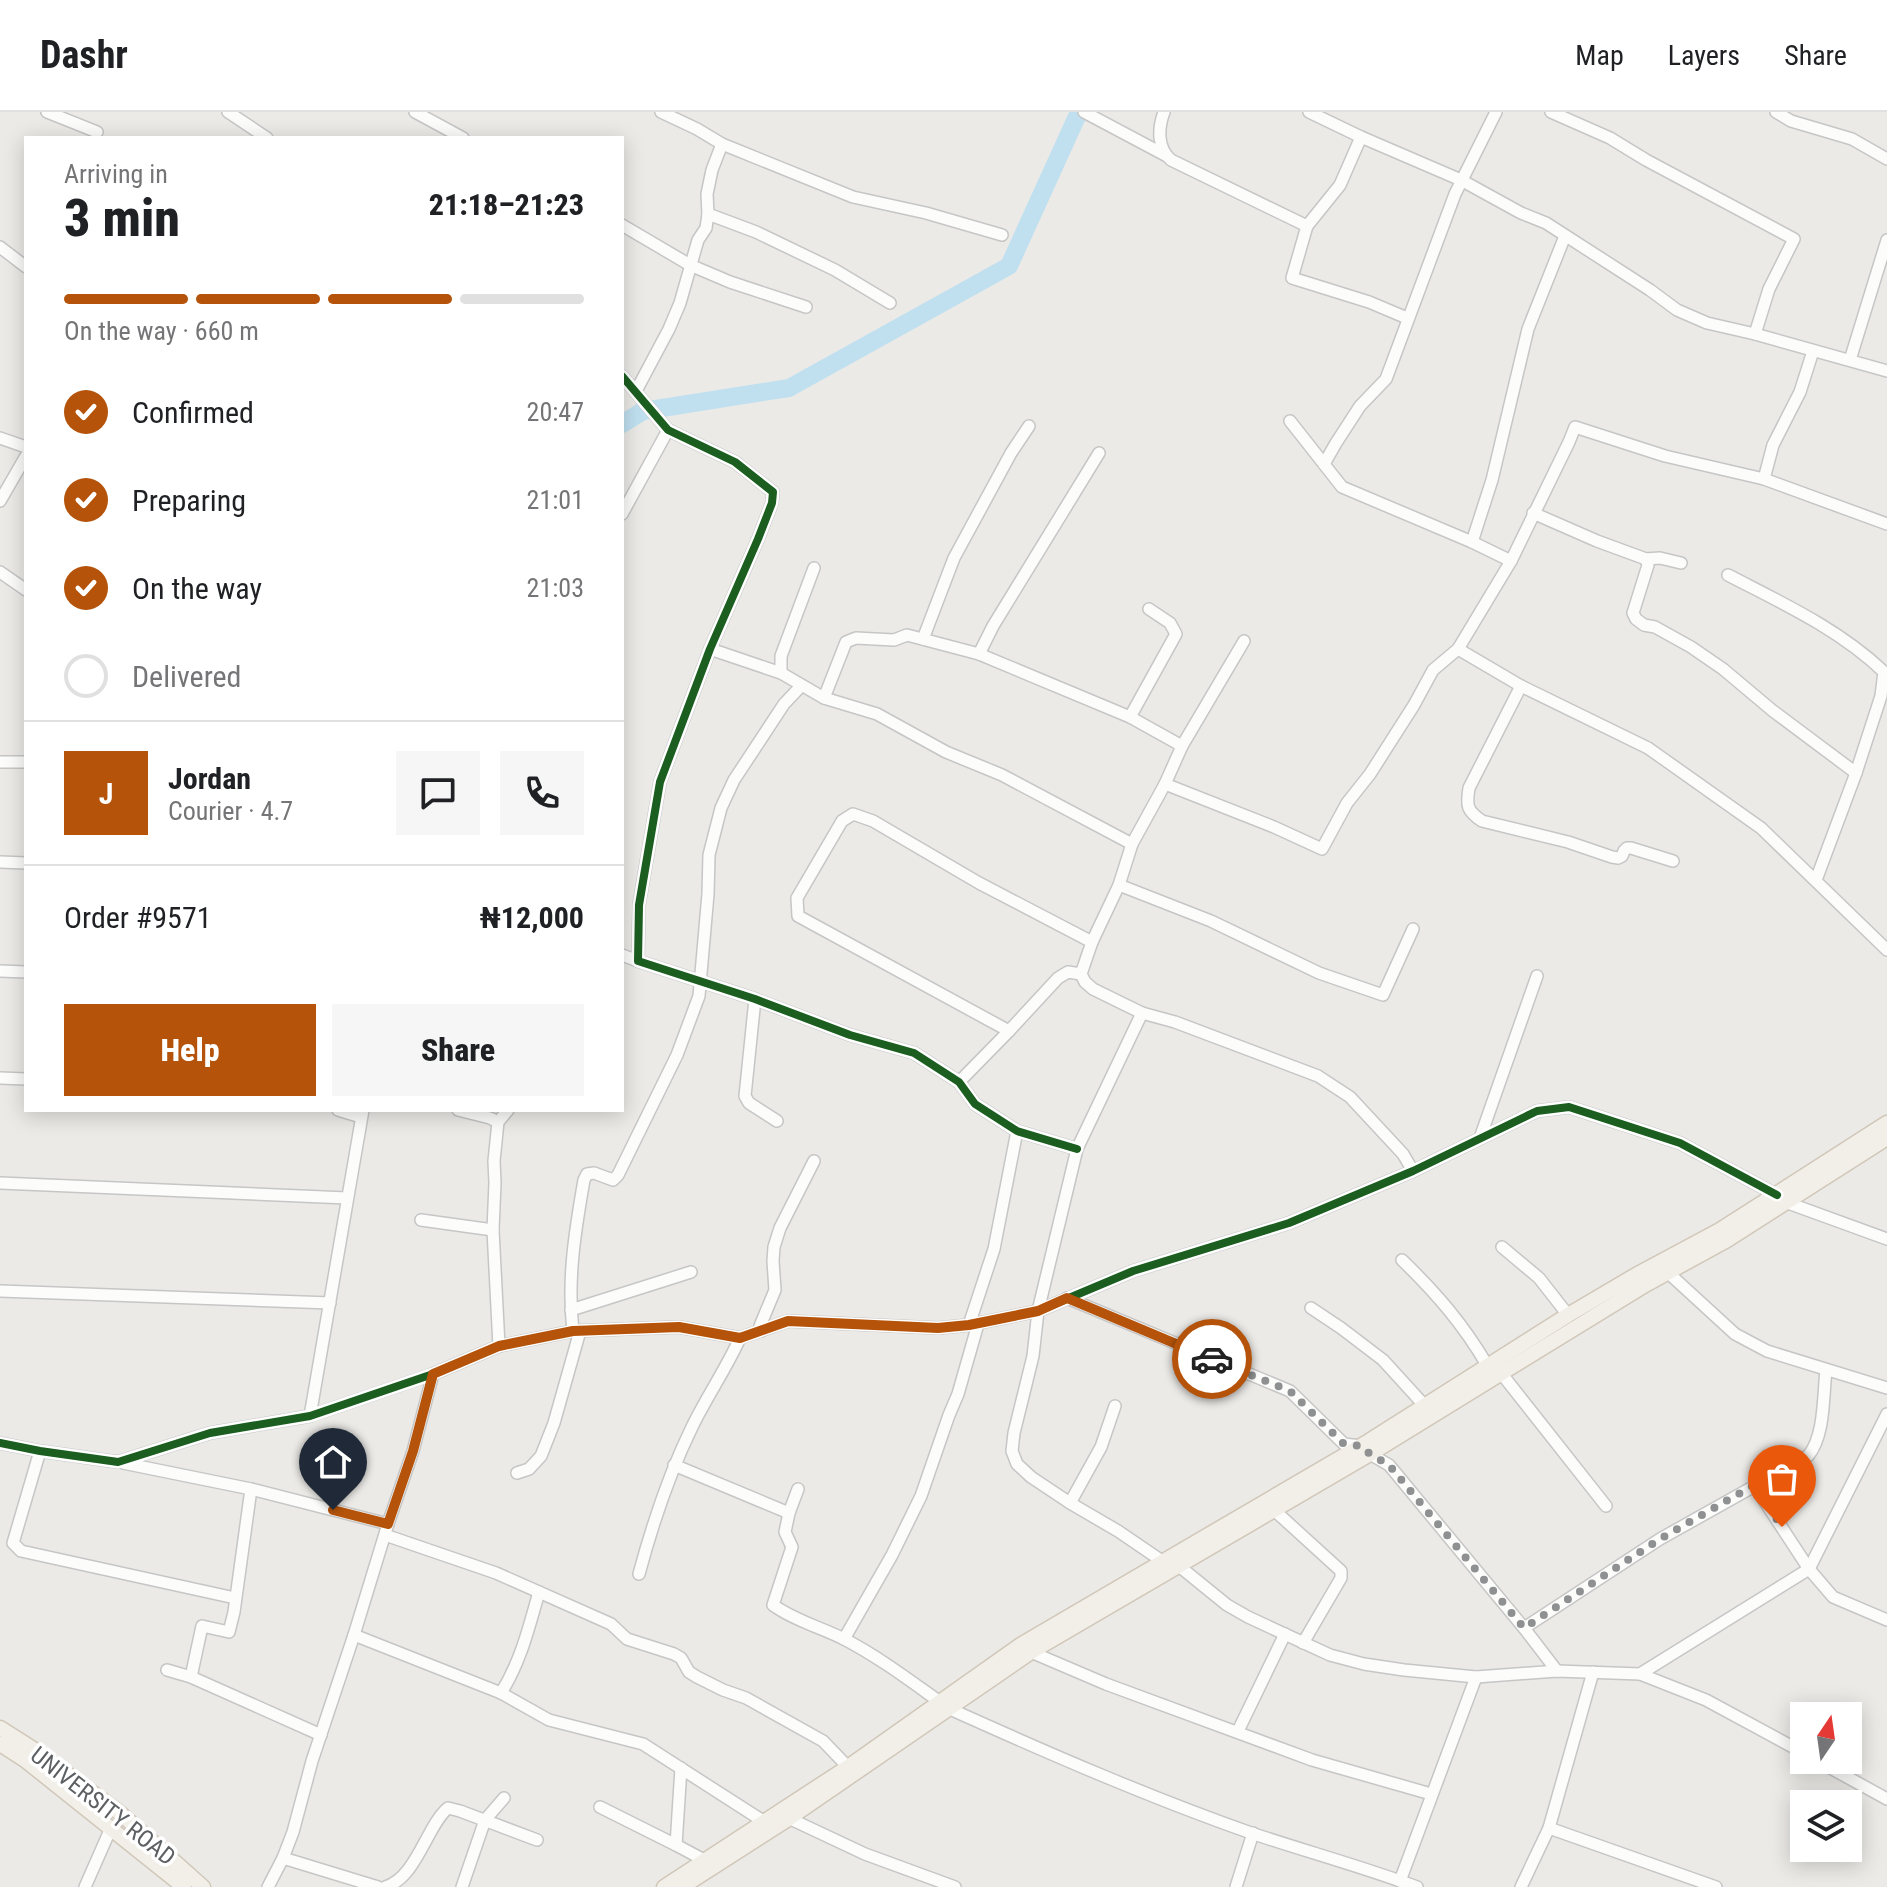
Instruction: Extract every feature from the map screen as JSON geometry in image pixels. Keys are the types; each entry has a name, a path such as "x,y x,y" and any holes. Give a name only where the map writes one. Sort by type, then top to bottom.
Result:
{"main road":[{"path":"1027,1648 1179,1566 1274,1510 1366,1450 1424,1405 1568,1315 1663,1267 1727,1240 1887,1123"},
{"path":"1782,1199 1887,1138"},
{"path":"682,1887 1027,1648 1162,1561 1501,1373 1663,1267"},
{"path":"664,1887 763,1821 783,1816 848,1767 945,1706"},
{"name":"UNIVERSITY ROAD","path":"0,1728 120,1813 203,1887"},
{"name":"UNIVERSITY ROAD","path":"0,1744 25,1760 184,1887"}],"street":[{"path":"47,112 97,132"},
{"path":"228,112 264,136"},
{"path":"415,112 459,136"},
{"path":"661,112 722,144 853,197 926,213 1002,235"},
{"path":"1084,112 1171,160 1307,226"},
{"path":"1164,112 1159,135 1165,155"},
{"path":"1309,112 1461,180 1546,223 1677,310 1707,323 1887,371"},
{"path":"1324,464 1360,406 1386,379 1461,180 1496,112"},
{"path":"1551,112 1610,138 1794,239 1769,289 1755,334"},
{"path":"1776,112 1791,121 1852,139 1887,159"},
{"path":"1361,137 1340,185 1307,226 1292,278 1369,302 1407,318"},
{"path":"636,391 680,303 698,240 706,228 707,194 722,144"},
{"path":"708,214 742,226 835,270 890,303"},
{"path":"624,226 690,265 806,307"},
{"path":"1472,542 1492,480 1528,329 1565,236"},
{"path":"1850,360 1887,240"},
{"path":"0,247 24,265"},
{"path":"1764,479 1773,445 1800,392 1813,351"},
{"path":"624,378 668,430 735,462 773,492 758,539 710,649 660,782 639,905 638,961"},
{"path":"1290,421 1342,487 1511,561"},
{"path":"923,639 954,558 1029,426"},
{"path":"1165,784 1322,849 1347,803 1370,774 1433,670 1458,649 1511,561 1575,427 1665,456 1764,479 1887,524"},
{"path":"624,509 668,430"},
{"path":"0,438 24,446"},
{"path":"979,654 1099,453"},
{"path":"0,501 24,459"},
{"path":"1533,513 1646,559 1660,558 1681,563"},
{"path":"1646,559 1648,565 1633,613 1636,619 1691,647 1723,669 1856,773"},
{"path":"781,673 781,656 814,568"},
{"path":"0,572 24,589"},
{"path":"1728,575 1810,617 1884,672 1884,697 1816,880"},
{"path":"1130,717 1176,634 1170,623 1149,609"},
{"path":"824,698 846,642 851,639 894,640 907,635 979,654 1130,717 1182,746"},
{"path":"1244,641 1182,746 1132,844 1119,885 1092,942 1081,974 1093,989 1142,1013 1189,1027 1318,1076 1350,1097 1403,1154 1413,1171"},
{"path":"710,649 781,673 824,698 877,714 946,752 1002,775 1132,844"},
{"path":"1458,649 1521,686 1648,748 1761,828 1887,950"},
{"path":"517,1473 529,1469 541,1456 554,1423 577,1331 571,1310 573,1239 584,1180 587,1174 594,1173 613,1180 618,1175 677,1055 702,982 709,855 721,808 734,780 784,704 801,686"},
{"path":"1521,686 1469,788 1467,803 1471,814 1482,821 1568,842 1612,857 1618,858 1627,848 1631,848 1673,861"},
{"path":"0,762 24,762"},
{"path":"1009,1031 798,916 797,898 842,821 853,814 873,821 979,883 1092,942"},
{"path":"0,862 24,863"},
{"path":"1119,885 1211,921 1319,973 1383,995 1413,929"},
{"path":"624,956 755,999 850,1035 914,1053 959,1082 975,1104 1017,1131 1077,1149"},
{"path":"0,971 24,972"},
{"path":"959,1082 1058,978 1068,972 1081,974"},
{"path":"1480,1138 1537,976"},
{"path":"755,999 745,1096 749,1103 777,1121"},
{"path":"1142,1013 1077,1149 1038,1311 1033,1356 1012,1451 1017,1464 1031,1477 1162,1561"},
{"path":"0,1078 24,1079"},
{"path":"118,1462 210,1433 310,1416 433,1374 499,1346 577,1331 679,1327 740,1338 788,1321 938,1328 1038,1311 1133,1271 1289,1223 1413,1171 1537,1111 1569,1107 1680,1143 1782,1199 1887,1239"},
{"path":"466,1112 498,1122"},
{"path":"499,1346 493,1230 494,1161 498,1122 506,1112"},
{"path":"310,1416 362,1114"},
{"path":"844,1639 892,1555 921,1496 958,1394 994,1249 1017,1131"},
{"path":"761,1331 760,1326 775,1290 774,1247 780,1228 814,1161"},
{"path":"0,1183 347,1198"},
{"path":"421,1220 493,1230"},
{"path":"1502,1247 1539,1278 1568,1315"},
{"path":"1402,1260 1430,1287 1468,1333 1487,1365"},
{"path":"1663,1267 1735,1334 1767,1351 1887,1388"},
{"path":"571,1310 691,1272"},
{"path":"0,1291 330,1303"},
{"path":"1067,1298 1290,1391 1344,1444 1366,1450 1389,1465 1557,1671"},
{"path":"1311,1308 1383,1360 1424,1405"},
{"path":"639,1574 653,1520 674,1465 740,1338"},
{"path":"1524,1628 1660,1539 1808,1456 1819,1436 1826,1370"},
{"path":"1501,1373 1606,1506"},
{"path":"268,1887 283,1858 413,1451 433,1374"},
{"path":"1070,1503 1101,1447 1115,1406"},
{"path":"1640,1674 1809,1569 1887,1414"},
{"path":"0,1443 118,1462 251,1489 386,1530 496,1573 611,1624 627,1639 674,1654 697,1677 746,1698 823,1741 848,1767"},
{"path":"40,1451 13,1543 21,1551 235,1598"},
{"path":"674,1465 789,1513"},
{"path":"1754,1485 1809,1569 1833,1597 1887,1620"},
{"path":"191,1677 202,1626 229,1632 251,1489"},
{"path":"798,1489 785,1532 792,1547 773,1605 888,1664 945,1706 1072,1764 1253,1833 1417,1887"},
{"path":"1274,1510 1341,1571 1341,1578 1303,1643"},
{"path":"1179,1566 1227,1605 1330,1655 1364,1664 1476,1677 1557,1671 1640,1674 1706,1700 1790,1745"},
{"path":"501,1693 518,1660 539,1592"},
{"path":"1238,1731 1285,1634"},
{"path":"354,1635 501,1693 549,1720 643,1744 763,1821"},
{"path":"1027,1648 1106,1684 1312,1760 1431,1794"},
{"path":"167,1670 191,1677 321,1735"},
{"path":"1521,1887 1549,1828 1593,1672"},
{"path":"1400,1881 1476,1677"},
{"path":"676,1845 681,1768"},
{"path":"1844,1774 1886,1795"},
{"path":"462,1887 485,1820 504,1798"},
{"path":"600,1807 704,1860"},
{"path":"385,1887 401,1877 421,1852 441,1814 448,1808 537,1840"},
{"path":"783,1816 865,1854 955,1887"},
{"path":"85,1887 111,1828"},
{"path":"1549,1828 1699,1884 1716,1887"},
{"path":"1236,1887 1253,1833"},
{"path":"283,1858 378,1887"}],"waterway":[{"path":"624,423 643,411 789,388 1009,266 1079,112"}],"cycle path":[{"path":"624,378 668,430 735,462 773,492 758,539 710,649 660,782 639,905 638,961 755,999 850,1035 914,1053 959,1082 975,1104 1017,1131 1077,1149"},
{"path":"0,1443 118,1462 210,1433 310,1416 433,1374 499,1346 573,1331 679,1327 740,1338 788,1321 938,1328 1038,1311 1133,1271 1289,1223 1413,1171 1537,1111 1569,1107 1680,1143 1777,1195"}],"way so far":[{"path":"1212,1359 1290,1391 1344,1444 1361,1446 1389,1465 1524,1628 1660,1539 1754,1485 1782,1527"}],"route":[{"path":"333,1510 388,1524 413,1451 433,1374 499,1346 573,1331 679,1327 740,1338 788,1321 938,1328 1038,1311 1067,1298 1212,1359"}]}
